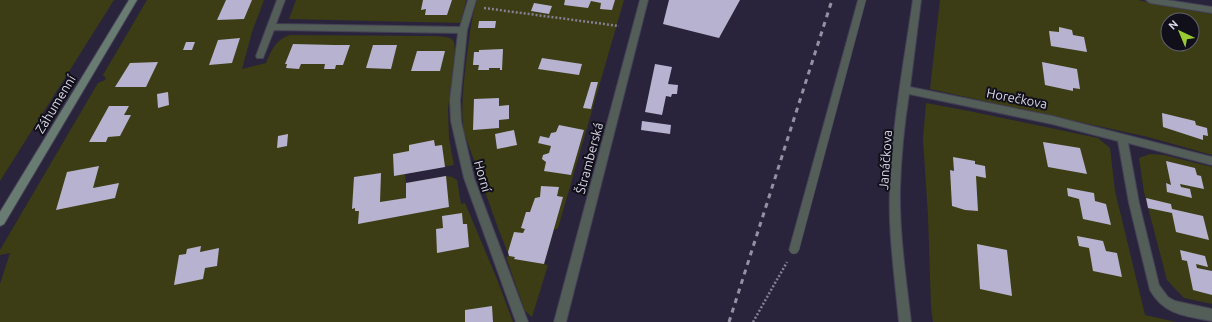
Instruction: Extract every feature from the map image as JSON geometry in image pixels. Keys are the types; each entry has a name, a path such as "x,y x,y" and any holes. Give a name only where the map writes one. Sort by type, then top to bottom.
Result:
{"main road":[{"name":"Záhumenní","path":"0,221 133,0"}],"street":[{"path":"260,56 281,0"},
{"name":"Štramberská","path":"560,322 644,0"},
{"name":"Janáčkova","path":"905,322 898,249 895,189 900,123 916,0"},
{"path":"1150,0 1212,10"},
{"name":"Horní","path":"471,3 463,30 455,100 456,121 469,178 522,322"},
{"path":"270,27 463,30"},
{"name":"Horečkova","path":"905,90 1052,120 1212,161"},
{"path":"1122,137 1134,203 1157,294 1164,302 1173,307 1212,315"}],"lane":[{"path":"794,250 862,0"}],"path":[{"path":"471,3 619,26"},
{"path":"752,322 794,250"}],"shaded area":[{"path":"0,0 114,0 0,181"},
{"path":"147,0 264,0 252,32 242,69 266,63 277,43 290,35 436,36 452,39 454,42 455,52 448,109 449,139 454,165 405,174 406,183 446,176 457,180 461,204 465,203 497,279 513,322 0,322 0,284 10,253 0,255 0,250 98,83 105,80 106,78 103,75"},
{"path":"296,0 466,0 461,23 289,19"},
{"path":"477,0 624,0 558,228 554,230 544,264 548,265 532,317 525,311 506,257 509,256 464,132 462,103 471,27"},
{"path":"940,0 1138,0 1212,14 1212,155 1148,137 930,89"},
{"path":"926,103 1098,138 1110,148 1115,191 1145,315 1176,322 933,322 923,139"},
{"path":"1150,154 1164,155 1212,167 1212,304 1184,298 1167,280 1144,192 1139,158"}],"building":[{"path":"226,0 252,0 244,19 217,20"},
{"path":"423,0 452,0 447,15 425,15 426,9 421,10"},
{"path":"565,0 615,0 612,10 600,9 601,3 591,1 588,8 564,5"},
{"path":"669,0 740,0 719,38 663,24"},
{"path":"534,3 552,6 549,14 531,11"},
{"path":"479,21 496,21 495,28 478,28"},
{"path":"1059,27 1072,30 1073,35 1084,37 1087,52 1051,46 1049,31 1059,32"},
{"path":"240,38 232,63 209,65 218,40"},
{"path":"186,42 195,42 192,50 183,50"},
{"path":"293,44 350,45 343,65 336,65 335,69 324,69 325,64 301,64 299,69 286,68 287,64 285,64"},
{"path":"373,45 397,45 391,69 366,68"},
{"path":"503,49 502,70 500,70 500,68 489,68 489,70 478,70 479,65 473,65 474,52 479,52 479,50"},
{"path":"417,51 445,51 440,71 411,71"},
{"path":"542,58 582,64 579,75 538,69"},
{"path":"158,62 146,87 115,87 130,63"},
{"path":"1042,62 1077,69 1080,89 1073,88 1073,91 1045,85"},
{"path":"655,64 672,67 668,84 678,85 677,94 672,94 671,97 666,96 662,115 645,112"},
{"path":"591,82 598,82 591,109 583,108"},
{"path":"168,92 169,105 158,108 157,94"},
{"path":"499,98 499,106 509,105 509,119 499,120 499,128 473,130 474,99"},
{"path":"109,106 129,106 124,115 131,115 120,136 108,137 106,142 89,142"},
{"path":"1162,113 1195,121 1196,125 1207,128 1208,136 1203,135 1203,140 1163,127"},
{"path":"642,121 671,125 670,134 641,130"},
{"path":"559,125 584,130 571,175 544,171 546,162 542,159 543,155 549,153 551,146 538,143 540,136 549,138 551,133 556,132"},
{"path":"514,130 517,145 497,149 495,134"},
{"path":"288,134 287,146 277,148 278,136"},
{"path":"434,140 435,146 442,145 445,167 394,176 393,154 409,151 409,145"},
{"path":"1043,142 1080,148 1087,174 1048,167"},
{"path":"953,157 975,161 975,164 985,166 986,178 976,176 978,211 965,210 952,206 950,170 954,171"},
{"path":"1166,161 1195,168 1197,175 1201,176 1204,189 1180,184 1181,187 1190,189 1192,198 1167,192 1166,183 1171,185"},
{"path":"99,166 93,188 119,183 115,198 56,210 67,172"},
{"path":"381,173 380,202 406,198 406,183 446,176 449,207 358,224 359,211 355,211 355,208 352,209 354,177"},
{"path":"541,186 559,187 557,196 563,197 544,264 514,259 515,257 509,256 508,252 514,232 523,233 525,229 521,228 526,212 530,212 535,198 540,197"},
{"path":"1067,188 1094,193 1095,201 1106,204 1111,225 1083,219 1079,199 1068,196"},
{"path":"1146,198 1171,204 1172,209 1203,216 1209,240 1176,232 1172,213 1148,208"},
{"path":"462,213 463,224 467,224 469,247 437,253 436,229 443,228 442,216"},
{"path":"1077,236 1103,241 1106,251 1117,253 1122,277 1093,271 1089,248 1079,246"},
{"path":"977,244 1007,250 1012,296 980,289"},
{"path":"201,246 200,252 219,248 217,266 205,268 203,279 174,285 179,255 186,254 187,249"},
{"path":"1180,250 1205,256 1208,267 1196,264 1197,268 1212,271 1212,295 1193,290 1187,261 1182,260"},
{"path":"492,306 493,322 465,322 465,310"}],"railway":[{"path":"729,322 832,0"}]}
